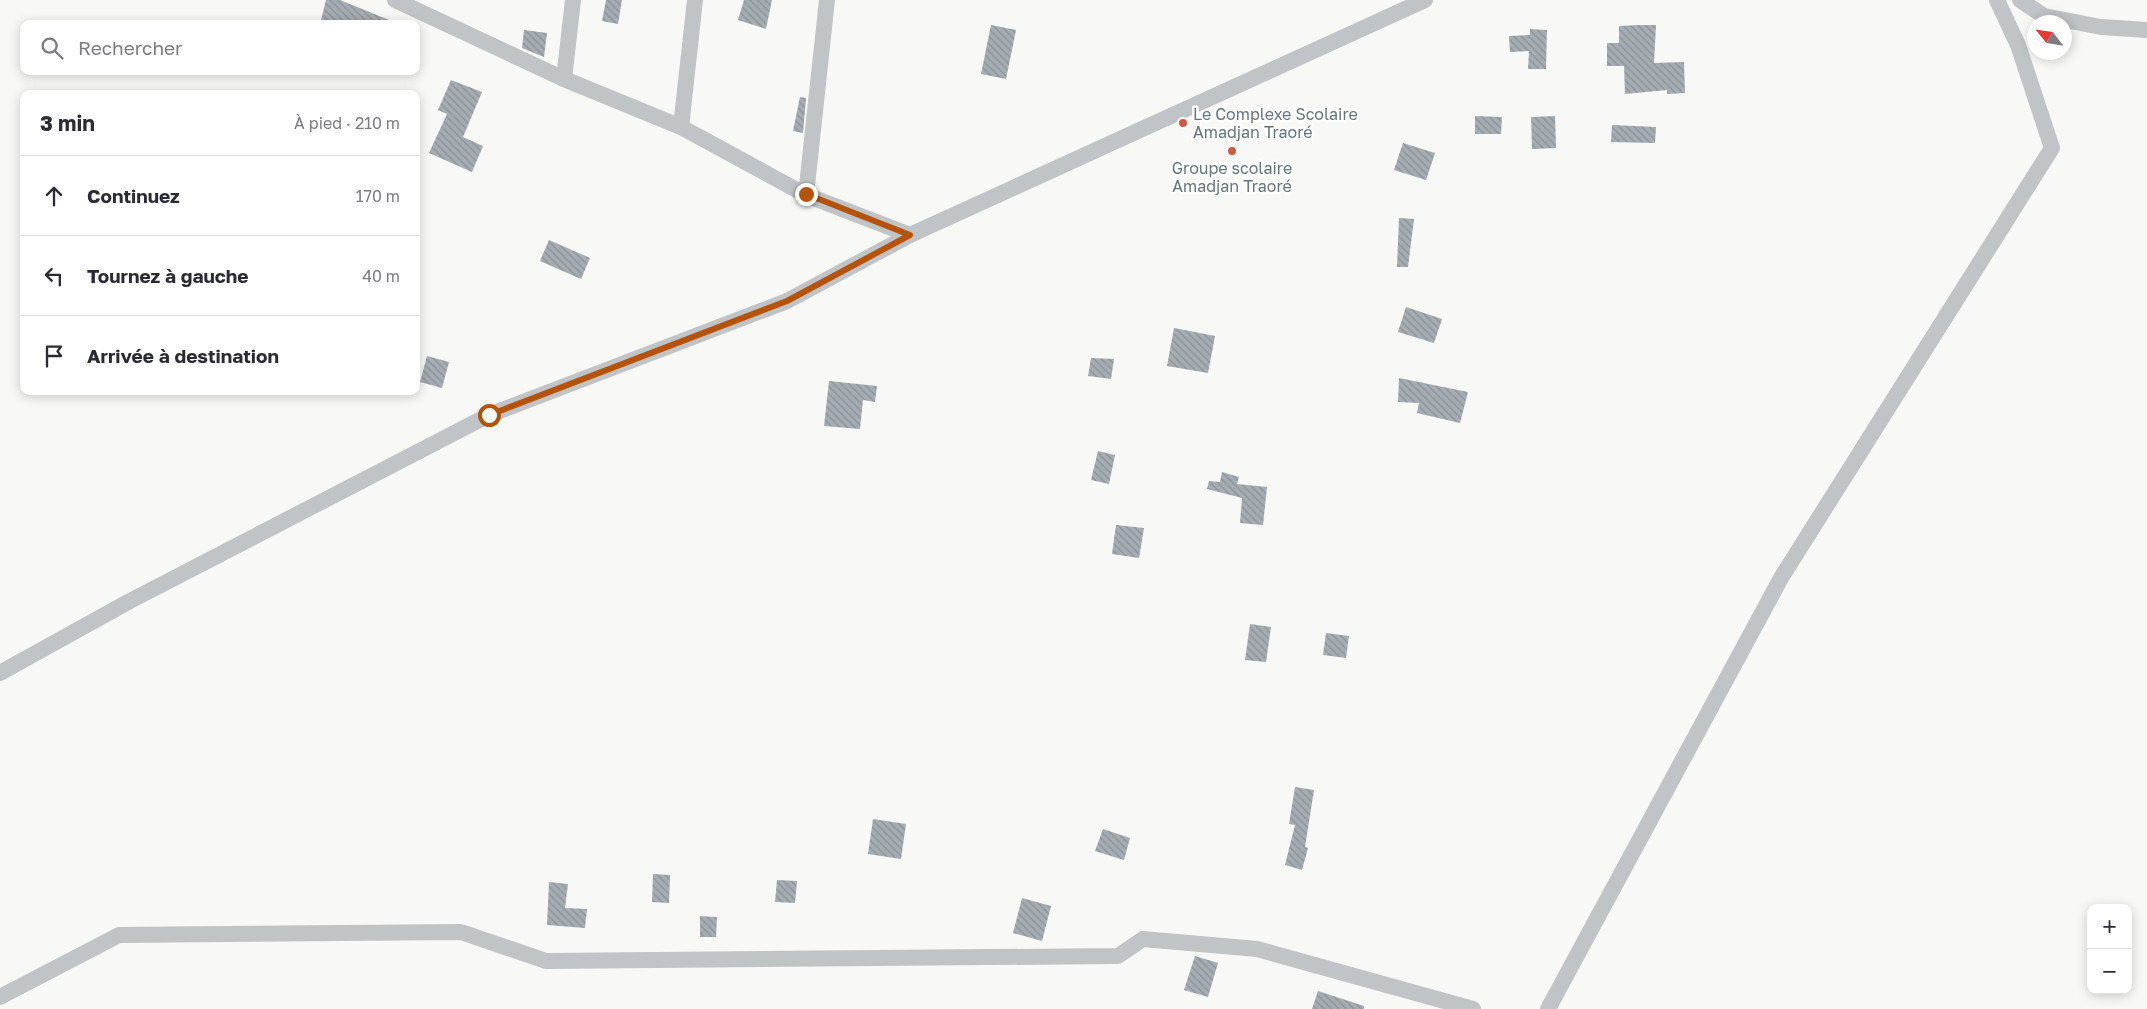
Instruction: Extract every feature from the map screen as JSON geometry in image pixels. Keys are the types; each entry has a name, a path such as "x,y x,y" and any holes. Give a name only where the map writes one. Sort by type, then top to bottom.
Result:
{"street":[{"path":"395,0 564,79 681,127 806,194 910,235"},
{"path":"564,79 573,0"},
{"path":"681,127 695,0"},
{"path":"806,194 827,0"},
{"path":"0,673 146,593 489,415 787,301 910,235 1425,0"},
{"path":"1548,1009 1781,578 2052,148 2018,45 1997,0"},
{"path":"2020,0 2044,16 2101,27 2147,30"},
{"path":"0,997 119,935 461,932 546,961 1118,956 1143,939 1257,949 1472,1009"}],"building":[{"path":"326,0 340,0 389,20 321,20"},
{"path":"606,0 622,0 618,24 602,21"},
{"path":"744,0 772,0 766,29 738,20"},
{"path":"991,25 1016,30 1006,79 981,74"},
{"path":"1656,25 1654,63 1684,62 1685,93 1667,94 1667,90 1625,94 1624,66 1607,66 1607,43 1619,43 1619,26"},
{"path":"1530,29 1547,30 1546,69 1528,69 1529,51 1510,52 1509,36 1530,35"},
{"path":"524,30 547,33 544,57 522,48"},
{"path":"451,80 482,92 463,137 483,146 472,172 429,153 447,114 438,110"},
{"path":"800,97 806,98 803,133 793,131"},
{"path":"1475,116 1502,117 1501,134 1475,134"},
{"path":"1555,116 1556,148 1532,149 1531,117"},
{"path":"1612,125 1656,127 1655,143 1611,142"},
{"path":"1403,143 1435,153 1426,180 1394,170"},
{"path":"1399,218 1414,219 1408,267 1397,267"},
{"path":"549,240 590,258 581,279 540,261"},
{"path":"1406,307 1442,319 1434,343 1398,332"},
{"path":"1174,328 1215,336 1208,373 1167,366"},
{"path":"427,356 449,362 442,388 420,382"},
{"path":"1091,358 1114,359 1111,379 1088,376"},
{"path":"1399,378 1468,392 1460,423 1417,413 1419,403 1398,402"},
{"path":"829,381 877,386 875,402 863,400 860,429 824,426"},
{"path":"1098,451 1115,455 1109,484 1091,480"},
{"path":"1222,472 1239,477 1237,484 1267,487 1263,525 1240,523 1242,498 1207,489 1209,481 1220,482"},
{"path":"1116,525 1144,528 1139,558 1112,554"},
{"path":"1250,624 1271,627 1266,662 1245,660"},
{"path":"1326,633 1349,636 1346,658 1323,655"},
{"path":"1295,787 1314,790 1305,847 1308,848 1302,870 1285,865 1295,825 1289,824"},
{"path":"873,819 906,824 901,859 868,854"},
{"path":"1103,829 1130,838 1124,860 1095,851"},
{"path":"653,874 670,875 669,903 652,902"},
{"path":"777,880 797,881 795,903 775,902"},
{"path":"549,882 568,884 565,908 587,909 585,928 547,925"},
{"path":"1022,898 1051,906 1042,941 1013,933"},
{"path":"700,916 717,917 716,937 700,937"},
{"path":"1195,956 1218,963 1208,997 1184,990"},
{"path":"1318,991 1364,1006 1364,1009 1312,1009"}],"place":[{"name":"Le Complexe Scolaire Amadjan Traoré","path":"1183,123"},
{"name":"Groupe scolaire Amadjan Traoré","path":"1232,151"}],"route":[{"path":"489,415 787,301 910,235 806,194"}]}
